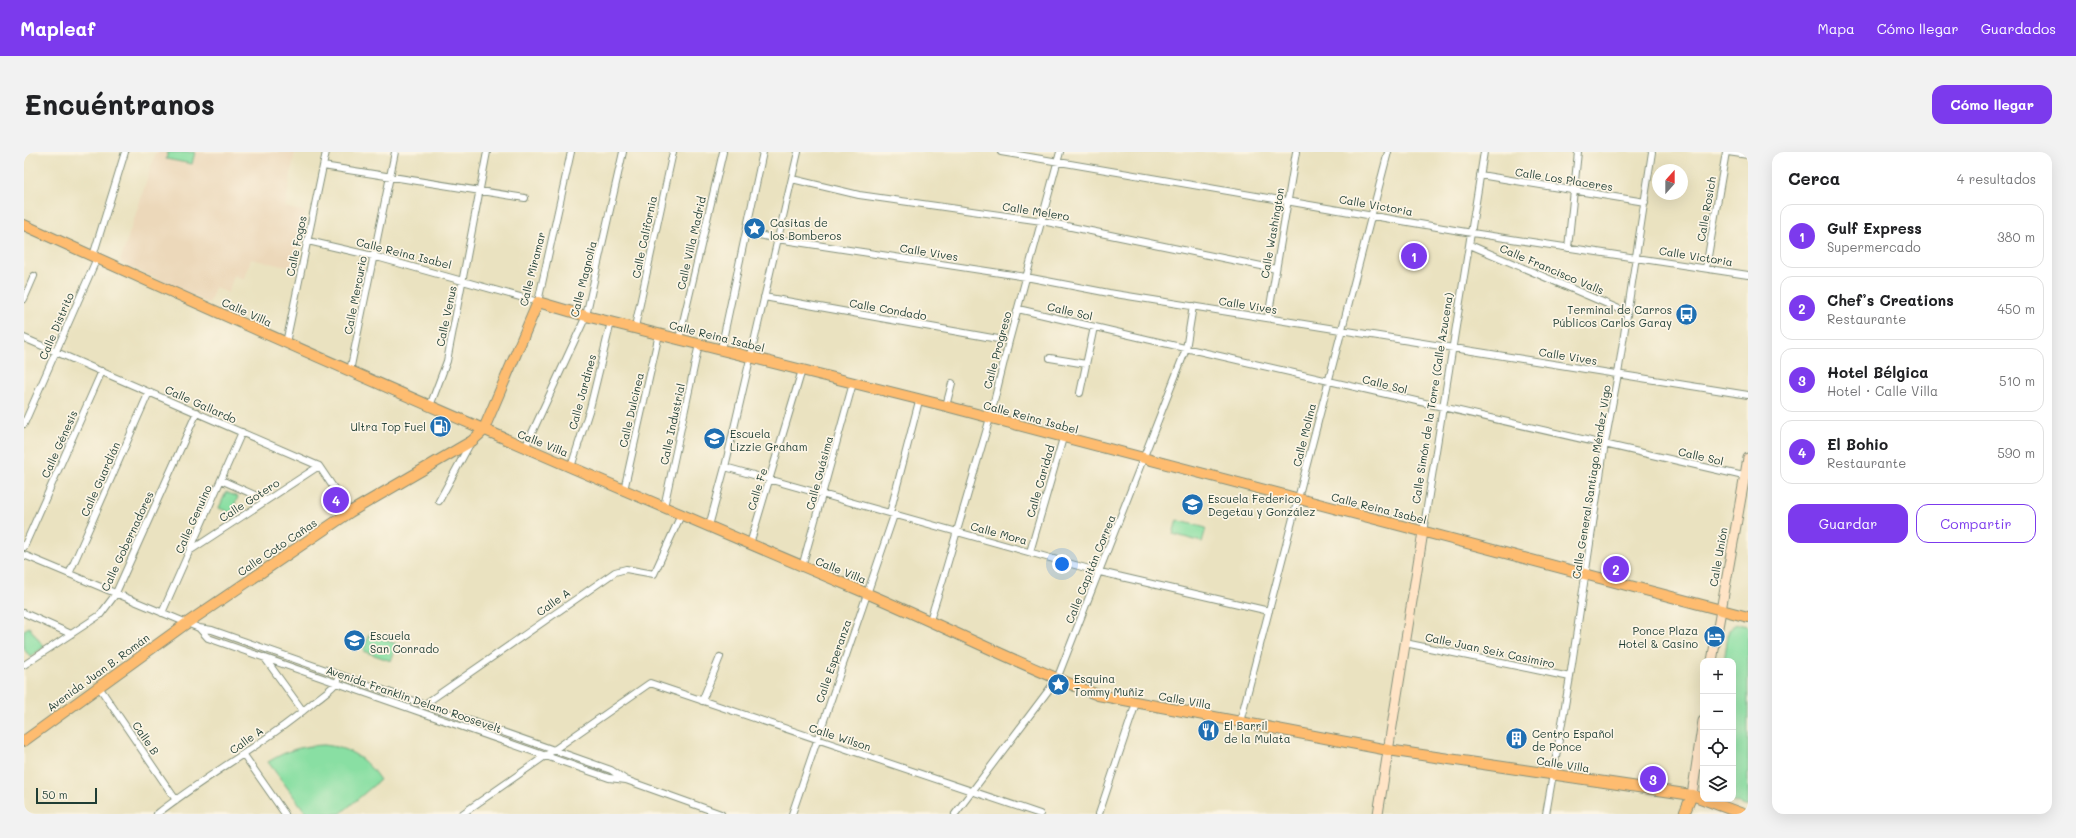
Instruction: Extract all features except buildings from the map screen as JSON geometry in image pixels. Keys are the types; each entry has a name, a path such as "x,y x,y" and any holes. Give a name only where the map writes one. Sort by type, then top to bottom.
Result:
{"main road":[{"name":"Calle Villa","path":"24,225 483,431 930,620 1057,679 1098,695 1388,750 1692,795 1743,814"},
{"name":"Calle Reina Isabel","path":"538,302 586,316 750,356 919,401 946,406 1748,617"},
{"name":"Calle Miramar","path":"483,431 538,302"},
{"name":"Calle Coto Cañas","path":"187,623 350,512 472,441 483,431"},
{"name":"Avenida Juan B. Román","path":"24,741 187,623"},
{"path":"1684,814 1692,795"}],"street":[{"name":"Calle Distrito","path":"24,424 57,351 95,257 125,152"},
{"name":"Calle Fogos","path":"286,343 326,152"},
{"name":"Calle Mercurio","path":"350,371 395,152"},
{"path":"479,190 487,152"},
{"name":"Calle Miramar","path":"538,302 571,152"},
{"name":"Calle Magnolia","path":"525,448 586,316 623,152"},
{"name":"Calle California","path":"635,327 673,152"},
{"name":"Calle Villa Madrid","path":"679,339 723,152"},
{"path":"721,349 762,152"},
{"path":"709,526 725,467 798,152"},
{"name":"Calle Victoria","path":"1004,152 1472,233 1568,248 1636,256 1748,275"},
{"name":"Calle Progreso","path":"930,620 990,418 1008,341 1042,222 1060,152"},
{"name":"Calle Washington","path":"1268,318 1296,152"},
{"name":"Calle Molina","path":"1240,722 1299,500 1328,381 1373,215 1388,152"},
{"name":"Calle Simón de la Torre (Calle Azucena)","path":"1378,814 1484,152"},
{"path":"1568,248 1578,152"},
{"name":"Calle General Santiago Méndez Vigo","path":"1546,814 1570,677 1605,443 1618,374 1626,312 1652,152"},
{"path":"1727,152 1748,155"},
{"name":"Calle Rosich","path":"1706,268 1727,152"},
{"path":"323,166 525,198"},
{"name":"Calle Los Placeres","path":"1480,175 1645,202"},
{"name":"Calle Melero","path":"792,179 859,196 1042,222 1276,269"},
{"name":"Calle Venus","path":"430,406 447,361 464,280 479,190"},
{"name":"Calle Vives","path":"746,232 777,239 1026,277 1193,306 1748,395"},
{"name":"Calle Reina Isabel","path":"308,241 373,256 464,280 538,302"},
{"name":"Calle Francisco Valls","path":"1470,245 1626,312"},
{"path":"24,299 34,276"},
{"name":"Calle Condado","path":"764,298 1008,341"},
{"name":"Calle Capitán Correa","path":"955,814 1057,679 1145,459 1186,349 1193,306"},
{"name":"Calle Sol","path":"1018,309 1443,408 1605,443 1746,476"},
{"name":"Calle Jardines","path":"571,467 590,408 611,322"},
{"path":"1080,393 1094,326"},
{"name":"Calle Dulcinea","path":"624,490 659,334"},
{"name":"Calle Gallardo","path":"24,338 57,351 319,466"},
{"name":"Calle Industrial","path":"664,508 699,344"},
{"path":"1050,358 1086,364"},
{"name":"Calle Fe","path":"750,544 802,370"},
{"name":"Calle Génesis","path":"24,547 102,371"},
{"name":"Calle Guásima","path":"802,567 824,495 853,383"},
{"path":"946,406 952,383"},
{"name":"Calle Guardián","path":"69,574 149,392"},
{"name":"Calle Esperanza","path":"792,814 867,593 892,514 919,401"},
{"name":"Calle Gobernadores","path":"24,664 100,615 115,595 196,412"},
{"name":"Calle Genuino","path":"162,613 242,432"},
{"name":"Calle Caridad","path":"1030,552 1063,438"},
{"path":"439,500 472,441"},
{"name":"Calle Unión","path":"1712,658 1748,458"},
{"path":"319,466 350,512"},
{"name":"Calle Gotero","path":"190,551 319,466"},
{"name":"Calle Mora","path":"725,467 1100,572 1269,611"},
{"path":"221,480 266,500"},
{"name":"Calle A","path":"416,710 615,572 626,569 654,574 681,515"},
{"name":"Avenida Franklin Delano Roosevelt","path":"24,555 115,595 199,628 212,630 610,770 626,780 722,814"},
{"path":"24,613 71,634"},
{"name":"Avenida Franklin Delano Roosevelt","path":"199,628 208,638 264,658 609,778 626,780"},
{"name":"Calle Juan Seix Casimiro","path":"1405,643 1570,677"},
{"path":"702,701 720,657"},
{"path":"264,658 303,711"},
{"name":"Calle A","path":"157,814 244,755 303,711 336,683 340,675"},
{"name":"Calle Wilson","path":"553,750 650,683 817,740 973,790 1040,814"},
{"name":"Calle B","path":"99,687 176,800"},
{"path":"1099,814 1136,703"},
{"path":"1692,795 1702,730"},
{"path":"462,814 553,750"},
{"path":"244,755 285,814"}],"shaded area":[{"path":"156,152 295,152 285,207 305,212 292,268 251,259 244,279 234,275 228,293 215,287 209,304 120,262"}],"green space":[{"path":"168,152 195,152 192,164 166,159"},
{"path":"226,492 238,497 231,513 219,508"},
{"path":"1177,520 1206,528 1202,542 1173,534"},
{"path":"1736,624 1748,626 1748,807 1733,802 1736,802 1736,658 1724,658 1729,629"},
{"path":"29,627 44,647 30,657 24,649 24,630"},
{"path":"369,634 397,644 391,661 363,651"},
{"path":"324,745 334,746 356,755 369,766 380,780 340,814 307,814 268,762 294,749"}],"place":[{"name":"Casitas de los Bomberos","path":"755,228"},
{"name":"Gulf Express","path":"1414,256"},
{"name":"Terminal de Carros Públicos Carlos Garay","path":"1687,315"},
{"name":"Ultra Top Fuel","path":"441,426"},
{"name":"Escuela Lizzie Graham","path":"715,439"},
{"name":"El Bohio","path":"336,500"},
{"name":"Escuela Federico Degetau y González","path":"1193,504"},
{"name":"Chef’s Creations","path":"1616,569"},
{"name":"Ponce Plaza Hotel & Casino","path":"1714,636"},
{"name":"Escuela San Conrado","path":"355,641"},
{"name":"Esquina Tommy Muñiz","path":"1059,684"},
{"name":"El Barril de la Mulata","path":"1208,731"},
{"name":"Centro Español de Ponce","path":"1517,739"},
{"name":"Hotel Bélgica","path":"1653,779"}]}
